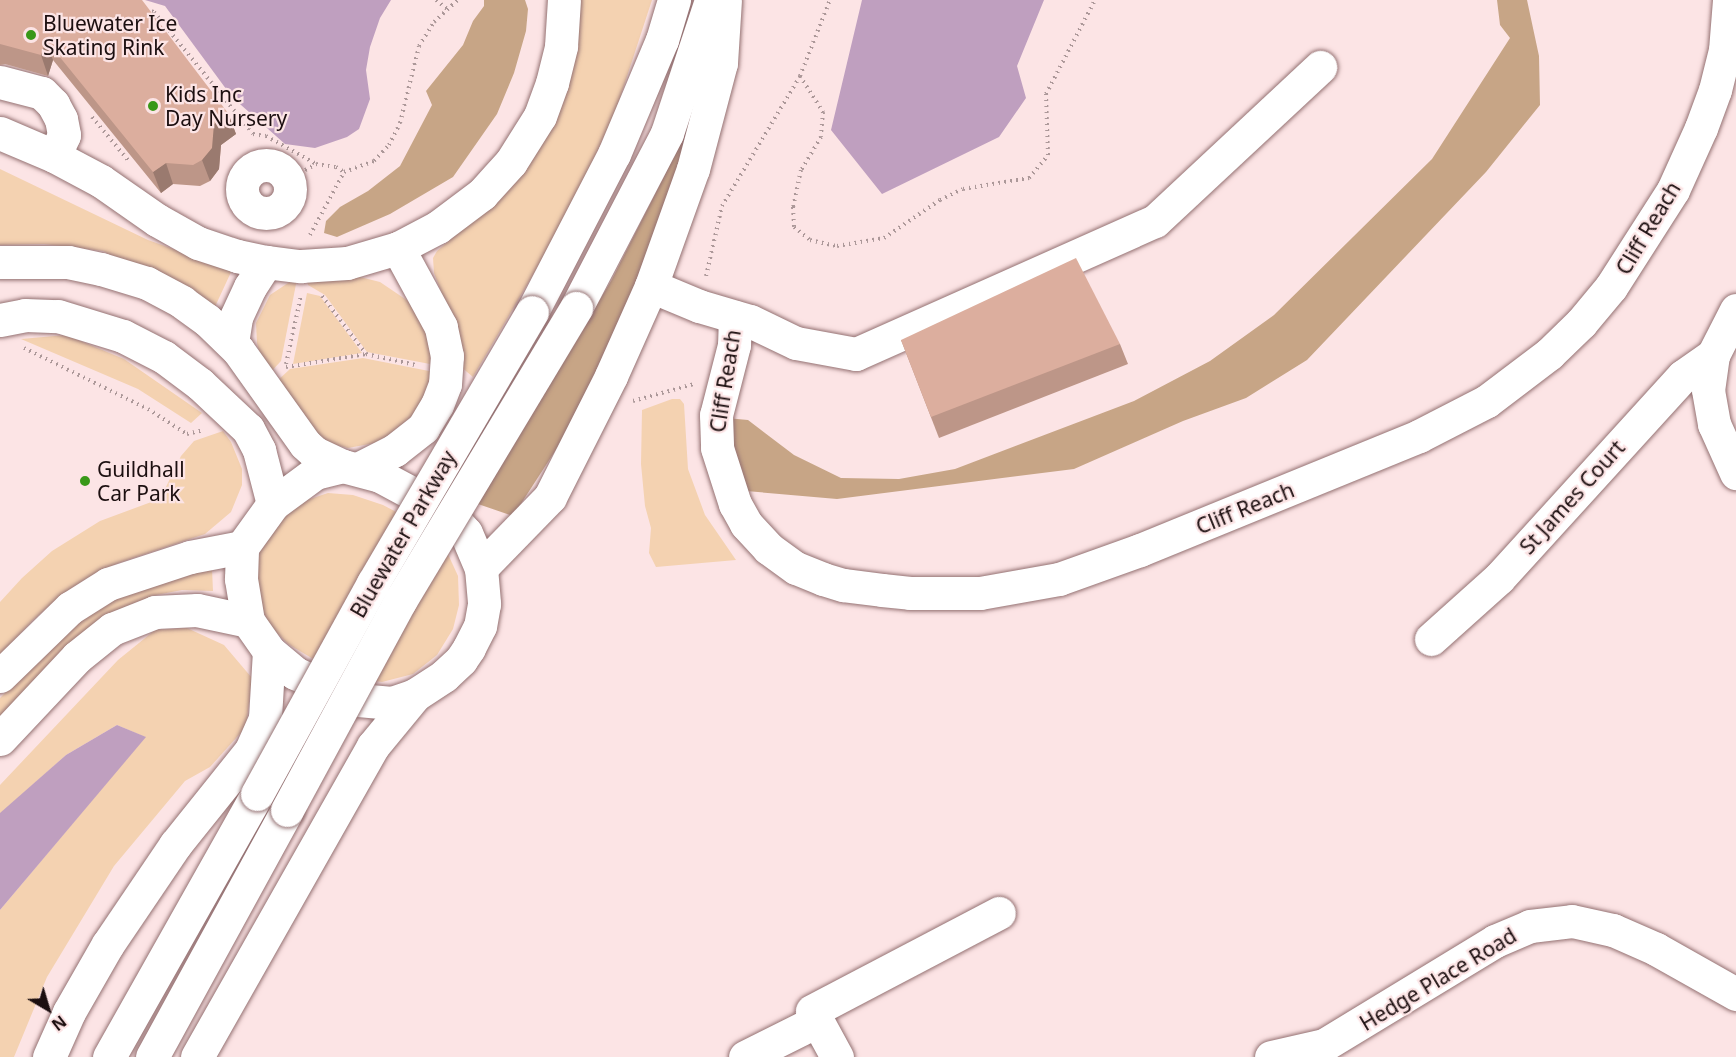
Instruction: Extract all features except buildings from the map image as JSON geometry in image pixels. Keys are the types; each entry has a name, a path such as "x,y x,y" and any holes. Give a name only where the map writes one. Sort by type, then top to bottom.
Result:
{"street":[{"path":"0,133 54,156 101,181 157,220 198,243 308,279 347,263 398,248 438,227 470,205 499,176 520,150 540,116 552,83 561,46 564,0"},
{"name":"Bluewater Parkway","path":"109,1057 374,583 532,312 614,154 658,51 674,0"},
{"name":"Bluewater Parkway","path":"152,1057 400,601 576,308 667,133 711,0"},
{"path":"481,568 550,497 611,376 651,286 693,169 721,63 725,0"},
{"name":"Cliff Reach","path":"735,317 734,345 716,416 716,441 723,475 738,510 768,548 796,568 823,579 843,585 910,593 1001,591 1059,579 1140,550 1398,445 1456,418 1515,381 1567,338 1596,307 1626,267 1680,176 1709,109 1718,80 1727,33 1729,0"},
{"path":"651,286 699,306 750,321 796,343 856,354 1155,221 1320,68"},
{"path":"0,82 42,93 53,104 61,119 64,135 54,156"},
{"path":"232,343 236,317 250,287 252,259 249,207 264,213 279,209 285,204 290,189 284,174"},
{"path":"0,262 68,262 117,273 153,286 182,302 232,343 265,384 286,419 315,453 351,468 380,476 447,512 466,533 481,568 484,604 472,642 454,668 415,695 392,704 355,700 295,673 269,651 248,621 241,579 242,547 273,504 315,473 351,468 403,445 423,428 442,393 447,370 446,346 441,327 398,248"},
{"path":"1736,309 1713,355 1708,379 1712,416 1723,448 1736,473"},
{"path":"0,320 25,315 58,316 123,336 164,357 200,384 248,429 259,450 273,504"},
{"name":"St James Court","path":"1431,639 1499,578 1683,376 1713,355"},
{"path":"0,676 70,608 108,584 190,557 242,547"},
{"path":"0,739 77,657 112,630 155,612 197,610 248,621"},
{"path":"49,1057 69,1012 108,944 175,846 250,750 265,718 269,651"},
{"path":"197,1057 373,746 415,695"},
{"path":"837,1057 812,1011 999,913"},
{"name":"Hedge Place Road","path":"1271,1057 1324,1045 1495,941 1530,926 1572,921 1613,930 1656,949 1736,994"},
{"path":"745,1057 818,1021"}],"path":[{"path":"436,0 447,9"},
{"path":"366,354 308,279 310,234 344,172 367,165 386,150 400,123 419,46 434,22 458,0"},
{"path":"705,279 722,206 800,76 830,0"},
{"path":"800,76 823,111 821,137 801,170 793,207 794,227 810,240 837,246 884,238 940,200 963,189 1029,178 1048,155 1046,94 1095,0"},
{"path":"144,9 154,12 253,134 266,136 315,164 336,167 344,172"},
{"path":"87,111 130,163"},
{"path":"284,174 300,173 315,164"},
{"path":"283,368 366,354 447,370"},
{"path":"628,404 690,383 721,392"}],"shaded area":[{"path":"145,0 391,0 380,18 370,47 366,70 370,99 359,129 347,137 315,148 285,144 232,97 165,6"},
{"path":"484,0 525,0 528,9 526,31 514,73 497,114 453,177 390,214 337,237 324,233 326,221 340,207 368,191 400,166 432,105 426,91 463,45 473,21 484,6"},
{"path":"577,0 652,0 616,110 592,163 551,244 473,377 460,366 459,338 434,273 433,258 437,251 504,194 554,119"},
{"path":"862,0 1044,0 1017,66 1026,98 999,137 882,194 831,130"},
{"path":"1497,0 1527,0 1539,56 1540,105 1486,172 1307,360 1246,398 1183,421 1074,469 837,499 746,491 726,418 748,420 794,455 841,478 899,479 955,469 1134,401 1210,361 1274,315 1432,159 1510,38 1500,25"},
{"path":"684,137 691,143 594,391 513,516 478,504 611,281"},
{"path":"0,169 148,240 232,270 213,311 103,251 44,244 0,245"},
{"path":"356,276 380,282 414,305 433,348 430,364 367,352 325,295 308,285 307,279"},
{"path":"297,279 281,361 269,374 262,364 257,343 256,323 270,295"},
{"path":"307,293 320,296 362,353 293,364"},
{"path":"66,335 124,359 202,413 191,423 138,389 21,339"},
{"path":"363,358 434,372 421,409 380,442 348,448 320,441 275,383 290,369"},
{"path":"672,399 680,399 684,404 688,469 705,515 736,560 656,567 649,553 651,528 645,506 641,464 642,410"},
{"path":"223,431 231,442 242,469 242,485 231,512 205,534 118,563 87,578 57,599 33,620 0,655 0,602 22,578 52,551 100,521 154,501 165,489 181,456 194,441"},
{"path":"328,493 353,495 383,505 421,525 447,552 458,576 459,605 453,629 437,655 413,674 382,682 351,677 288,644 270,626 258,599 256,569 261,547 277,519 304,501"},
{"path":"212,569 213,591 182,590 151,596 0,716 0,698 76,622 111,598 148,584"},
{"path":"187,628 224,645 252,678 246,727 210,767 185,781 114,866 47,977 14,1057 0,1057 0,910 145,737 117,725 66,755 0,814 0,785 118,660 155,630"},
{"path":"117,725 146,737 0,910 0,813 66,755"}],"place":[{"name":"Bluewater Ice Skating Rink","path":"31,35"},
{"name":"Kids Inc Day Nursery","path":"153,106"},
{"name":"Guildhall Car Park","path":"85,481"}]}
